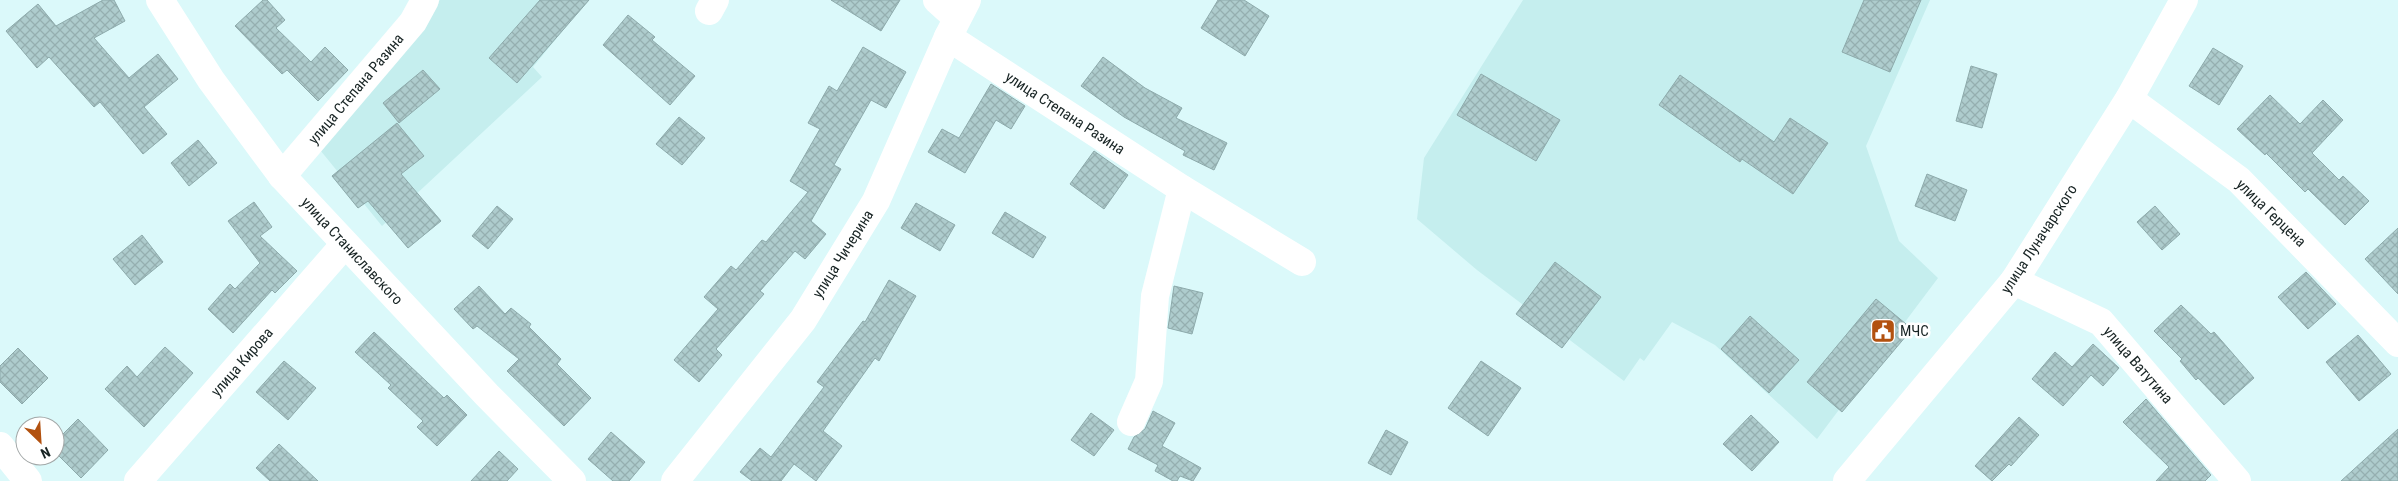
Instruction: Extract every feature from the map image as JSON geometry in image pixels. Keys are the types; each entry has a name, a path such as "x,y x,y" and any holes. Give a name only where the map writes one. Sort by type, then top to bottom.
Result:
{"street":[{"name":"улица Станиславского","path":"160,0 211,80 282,176 487,395 572,481"},
{"name":"улица Степана Разина","path":"282,176 413,22 425,0"},
{"name":"улица Степана Разина","path":"937,0 957,18 1182,189 1302,262"},
{"name":"улица Луначарского","path":"1847,481 2014,281 2129,99 2184,0"},
{"name":"улица Чичерина","path":"675,481 803,320 876,201 957,18"},
{"name":"улица Герцена","path":"2129,99 2238,180 2398,343"},
{"path":"1131,422 1149,381 1155,296 1182,189"},
{"name":"улица Кирова","path":"138,481 345,244"},
{"name":"улица Ватутина","path":"2014,281 2101,322 2237,481"},
{"path":"0,446 28,481"}],"shaded area":[{"path":"440,0 588,0 533,67 542,77 382,226 316,145"},
{"path":"1523,0 1930,0 1866,146 1899,241 1938,278 1817,439 1715,345 1672,322 1644,361 1640,358 1624,381 1477,270 1417,219 1424,158"}],"building":[{"path":"103,0 114,0 125,21 94,38 129,78 158,54 178,79 144,107 167,134 143,154 100,102 94,107 49,57 37,68 6,31 38,4 56,26"},
{"path":"263,0 267,0 285,20 276,28 311,62 325,47 348,70 318,101 287,70 282,74 235,26"},
{"path":"540,0 589,0 517,83 489,58"},
{"path":"831,0 900,0 881,31"},
{"path":"1218,0 1244,0 1269,16 1245,56 1201,28"},
{"path":"1864,0 1921,0 1890,72 1842,52"},
{"path":"628,15 655,37 652,40 695,76 670,105 603,45"},
{"path":"863,47 906,72 886,108 871,100 834,165 841,169 811,221 826,234 805,259 795,251 760,291 764,294 716,349 722,355 699,382 674,360 718,309 704,297 731,266 736,270 762,240 766,242 808,192 790,181 820,129 808,123 829,86 837,91"},
{"path":"2213,48 2243,66 2219,105 2189,86"},
{"path":"1103,57 1145,88 1182,108 1176,118 1227,143 1214,170 1183,155 1185,151 1124,117 1081,86"},
{"path":"1971,66 1997,74 1982,128 1956,121"},
{"path":"423,70 440,89 399,123 383,103"},
{"path":"1481,74 1560,120 1536,161 1457,115"},
{"path":"1680,75 1774,142 1790,118 1828,143 1793,194 1742,159 1740,162 1659,105"},
{"path":"991,84 1025,106 1011,129 996,120 965,173 928,152 942,129 959,138"},
{"path":"2270,95 2300,124 2323,100 2343,120 2312,153 2339,180 2343,176 2369,201 2345,225 2308,189 2305,192 2266,153 2265,155 2237,129"},
{"path":"679,117 705,138 682,165 656,144"},
{"path":"397,123 424,156 401,174 441,221 408,248 368,201 358,208 332,176"},
{"path":"198,140 217,163 189,186 171,163"},
{"path":"1094,151 1128,175 1104,209 1070,184"},
{"path":"1927,174 1967,190 1955,221 1915,206"},
{"path":"254,202 272,227 260,236 297,271 275,293 272,290 233,333 208,309 230,284 235,289 260,263 228,221"},
{"path":"916,203 955,225 940,251 901,228"},
{"path":"497,206 513,219 488,249 472,236"},
{"path":"2155,206 2180,234 2162,250 2137,222"},
{"path":"1005,212 1046,237 1033,258 992,233"},
{"path":"2398,228 2398,294 2365,259"},
{"path":"142,235 163,262 135,285 113,259"},
{"path":"1555,262 1601,297 1562,348 1516,314"},
{"path":"2306,272 2336,304 2308,329 2278,297"},
{"path":"889,280 916,296 879,361 875,358 823,431 842,446 816,481 794,464 781,481 752,481 740,472 760,448 771,457 824,387 817,382 863,321 865,322"},
{"path":"479,286 505,314 511,308 531,324 529,327 561,359 557,364 591,398 564,426 507,371 519,359 477,326 473,329 454,309"},
{"path":"1174,286 1203,293 1192,334 1168,328"},
{"path":"1876,299 1912,329 1842,412 1807,382"},
{"path":"2181,305 2211,334 2214,332 2254,378 2224,405 2198,378 2196,380 2180,361 2182,359 2154,331"},
{"path":"1750,316 1799,360 1769,393 1721,349"},
{"path":"374,332 444,398 447,395 467,415 437,446 417,427 423,421 388,388 391,385 355,352"},
{"path":"2358,335 2391,374 2359,401 2326,362"},
{"path":"2093,344 2119,368 2103,386 2091,375 2063,406 2032,379 2055,352 2072,367"},
{"path":"165,347 193,373 144,427 105,389 127,366 137,377"},
{"path":"18,348 48,378 22,404 0,382 0,366"},
{"path":"284,361 316,388 288,420 256,392"},
{"path":"1481,361 1521,388 1488,436 1448,408"},
{"path":"2146,399 2211,475 2205,481 2156,481 2169,467 2123,422"},
{"path":"1153,411 1175,423 1162,446 1201,468 1193,481 1180,476 1177,481 1173,481 1155,471 1158,465 1128,449 1134,437 1145,429"},
{"path":"1091,413 1114,430 1094,456 1071,440"},
{"path":"1751,415 1779,442 1752,471 1723,444"},
{"path":"2019,417 2039,435 2011,466 2009,464 1992,481 1975,466"},
{"path":"78,419 108,450 81,478 65,462 65,432"},
{"path":"2398,429 2398,481 2341,481"},
{"path":"1386,430 1408,442 1391,475 1368,463"},
{"path":"611,432 645,462 629,481 613,481 588,459"},
{"path":"279,444 318,481 270,481 256,468"},
{"path":"499,451 518,469 507,481 471,481"}],"place":[{"name":"МЧС","path":"1883,331"}]}
